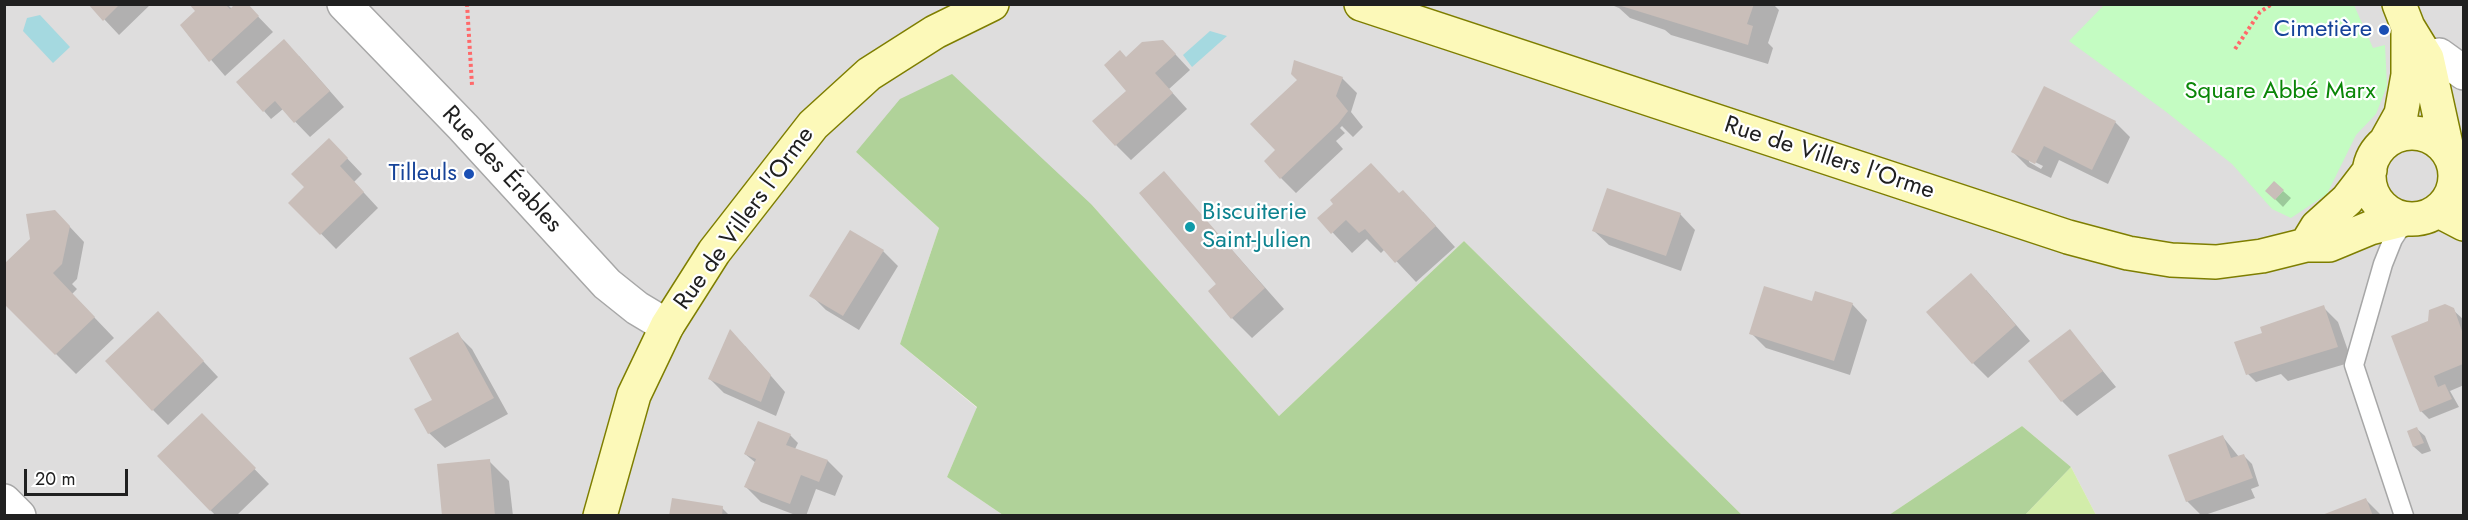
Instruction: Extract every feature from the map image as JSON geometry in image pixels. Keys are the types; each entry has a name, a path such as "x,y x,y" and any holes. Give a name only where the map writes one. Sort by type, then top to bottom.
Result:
{"main road":[{"name":"Rue de Villers l'Orme","path":"600,516 634,395 667,326 714,252 813,125 869,74 935,32 992,4"},
{"name":"Rue de Villers l'Orme","path":"1361,4 2035,227 2118,250 2171,260 2216,262 2262,256 2306,245 2329,244 2370,228 2406,219"},
{"path":"2404,16 2427,58 2447,149 2459,186 2450,198 2451,218 2406,219 2390,214 2377,202 2370,187 2370,170 2375,154 2386,141 2401,114 2408,75 2404,16"},
{"path":"2386,141 2401,134 2418,133 2434,138 2447,149"},
{"path":"2306,245 2317,227 2347,200 2370,170"}],"street":[{"name":"Rue des Érables","path":"344,4 463,128 607,284 637,308 667,326"},
{"path":"2427,58 2439,55 2463,73"},
{"path":"4,501 19,516"}],"lane":[{"path":"2404,516 2354,365 2384,264 2393,239 2406,219"}],"path":[{"path":"463,128 473,112 467,4"},
{"path":"2235,49 2260,12 2272,4"}],"shaded area":[{"path":"4,5 2463,5 2463,515 2096,515 2071,467 2022,426 1889,515 1742,515 1464,241 1279,416 1092,205 856,152 939,228 900,344 977,408 947,477 1003,515 5,515"}],"green space":[{"name":"Square Abbé Marx","path":"2104,5 2354,5 2373,48 2385,45 2387,86 2376,114 2356,135 2327,194 2291,218 2272,209 2232,164 2165,111 2069,41"},
{"path":"952,74 1092,205 1279,416 1464,241 1742,515 1003,515 947,477 977,407 900,344 939,228 856,152 900,99"},
{"path":"2022,426 2071,467 2025,515 1889,515"},
{"path":"2071,467 2096,515 2025,515"}],"water":[{"path":"40,15 70,47 53,63 23,31 27,18"},
{"path":"1210,31 1227,36 1192,67 1183,55"}],"building":[{"path":"88,4 120,4 103,21"},
{"path":"189,4 225,4 230,9 235,4 248,4 259,16 209,62 180,25 195,11"},
{"path":"1754,4 1747,24 1753,26 1748,45 1618,5"},
{"path":"284,39 330,91 294,123 275,101 263,112 236,82"},
{"path":"1163,40 1176,54 1155,73 1173,93 1115,146 1092,121 1126,91 1104,65 1120,50 1126,57 1142,42"},
{"path":"1294,60 1343,77 1336,96 1348,111 1338,124 1280,179 1264,161 1275,150 1250,124 1297,80 1291,74"},
{"path":"2044,86 2116,121 2092,170 2044,146 2035,164 2011,152"},
{"path":"329,138 348,158 340,166 364,192 320,235 288,203 304,187 291,174"},
{"path":"1371,163 1399,193 1403,190 1436,226 1395,263 1365,229 1359,233 1346,220 1331,234 1317,218 1333,204 1330,200"},
{"name":"Biscuiterie Saint-Julien","path":"1164,171 1265,288 1231,319 1208,291 1216,284 1139,193"},
{"path":"2274,181 2284,190 2275,200 2265,191"},
{"path":"1607,188 1681,213 1666,256 1592,231"},
{"path":"55,210 70,226 62,264 53,273 95,317 55,355 4,304 4,264 30,239 26,214"},
{"path":"850,230 884,250 843,316 809,296"},
{"path":"1971,273 2016,325 1972,364 1926,312"},
{"path":"1764,286 1812,301 1815,291 1853,303 1834,361 1749,334"},
{"path":"2445,304 2454,308 2463,334 2463,364 2434,376 2438,387 2445,384 2452,399 2420,412 2391,336 2428,321 2429,310"},
{"path":"2324,305 2338,347 2246,375 2234,342 2262,333 2260,327"},
{"path":"158,311 204,361 152,411 105,361"},
{"path":"730,329 771,375 761,402 708,379"},
{"path":"2070,329 2103,371 2061,402 2028,361"},
{"path":"458,332 494,398 428,434 414,409 432,400 409,358"},
{"path":"202,413 256,468 210,511 157,456"},
{"path":"758,421 791,434 786,445 828,460 819,482 801,475 790,504 744,487 756,459 744,454"},
{"path":"2417,427 2424,443 2413,447 2407,431"},
{"path":"2223,435 2231,458 2244,454 2253,478 2186,502 2168,455"},
{"path":"490,459 495,516 442,516 437,464"},
{"path":"672,498 723,506 722,516 669,516"},
{"path":"2366,498 2373,516 2322,516 2322,515"}],"place":[{"name":"Cimetière","path":"2384,30"},
{"name":"Tilleuls","path":"469,174"},
{"name":"Biscuiterie Saint-Julien","path":"1190,227"}]}
